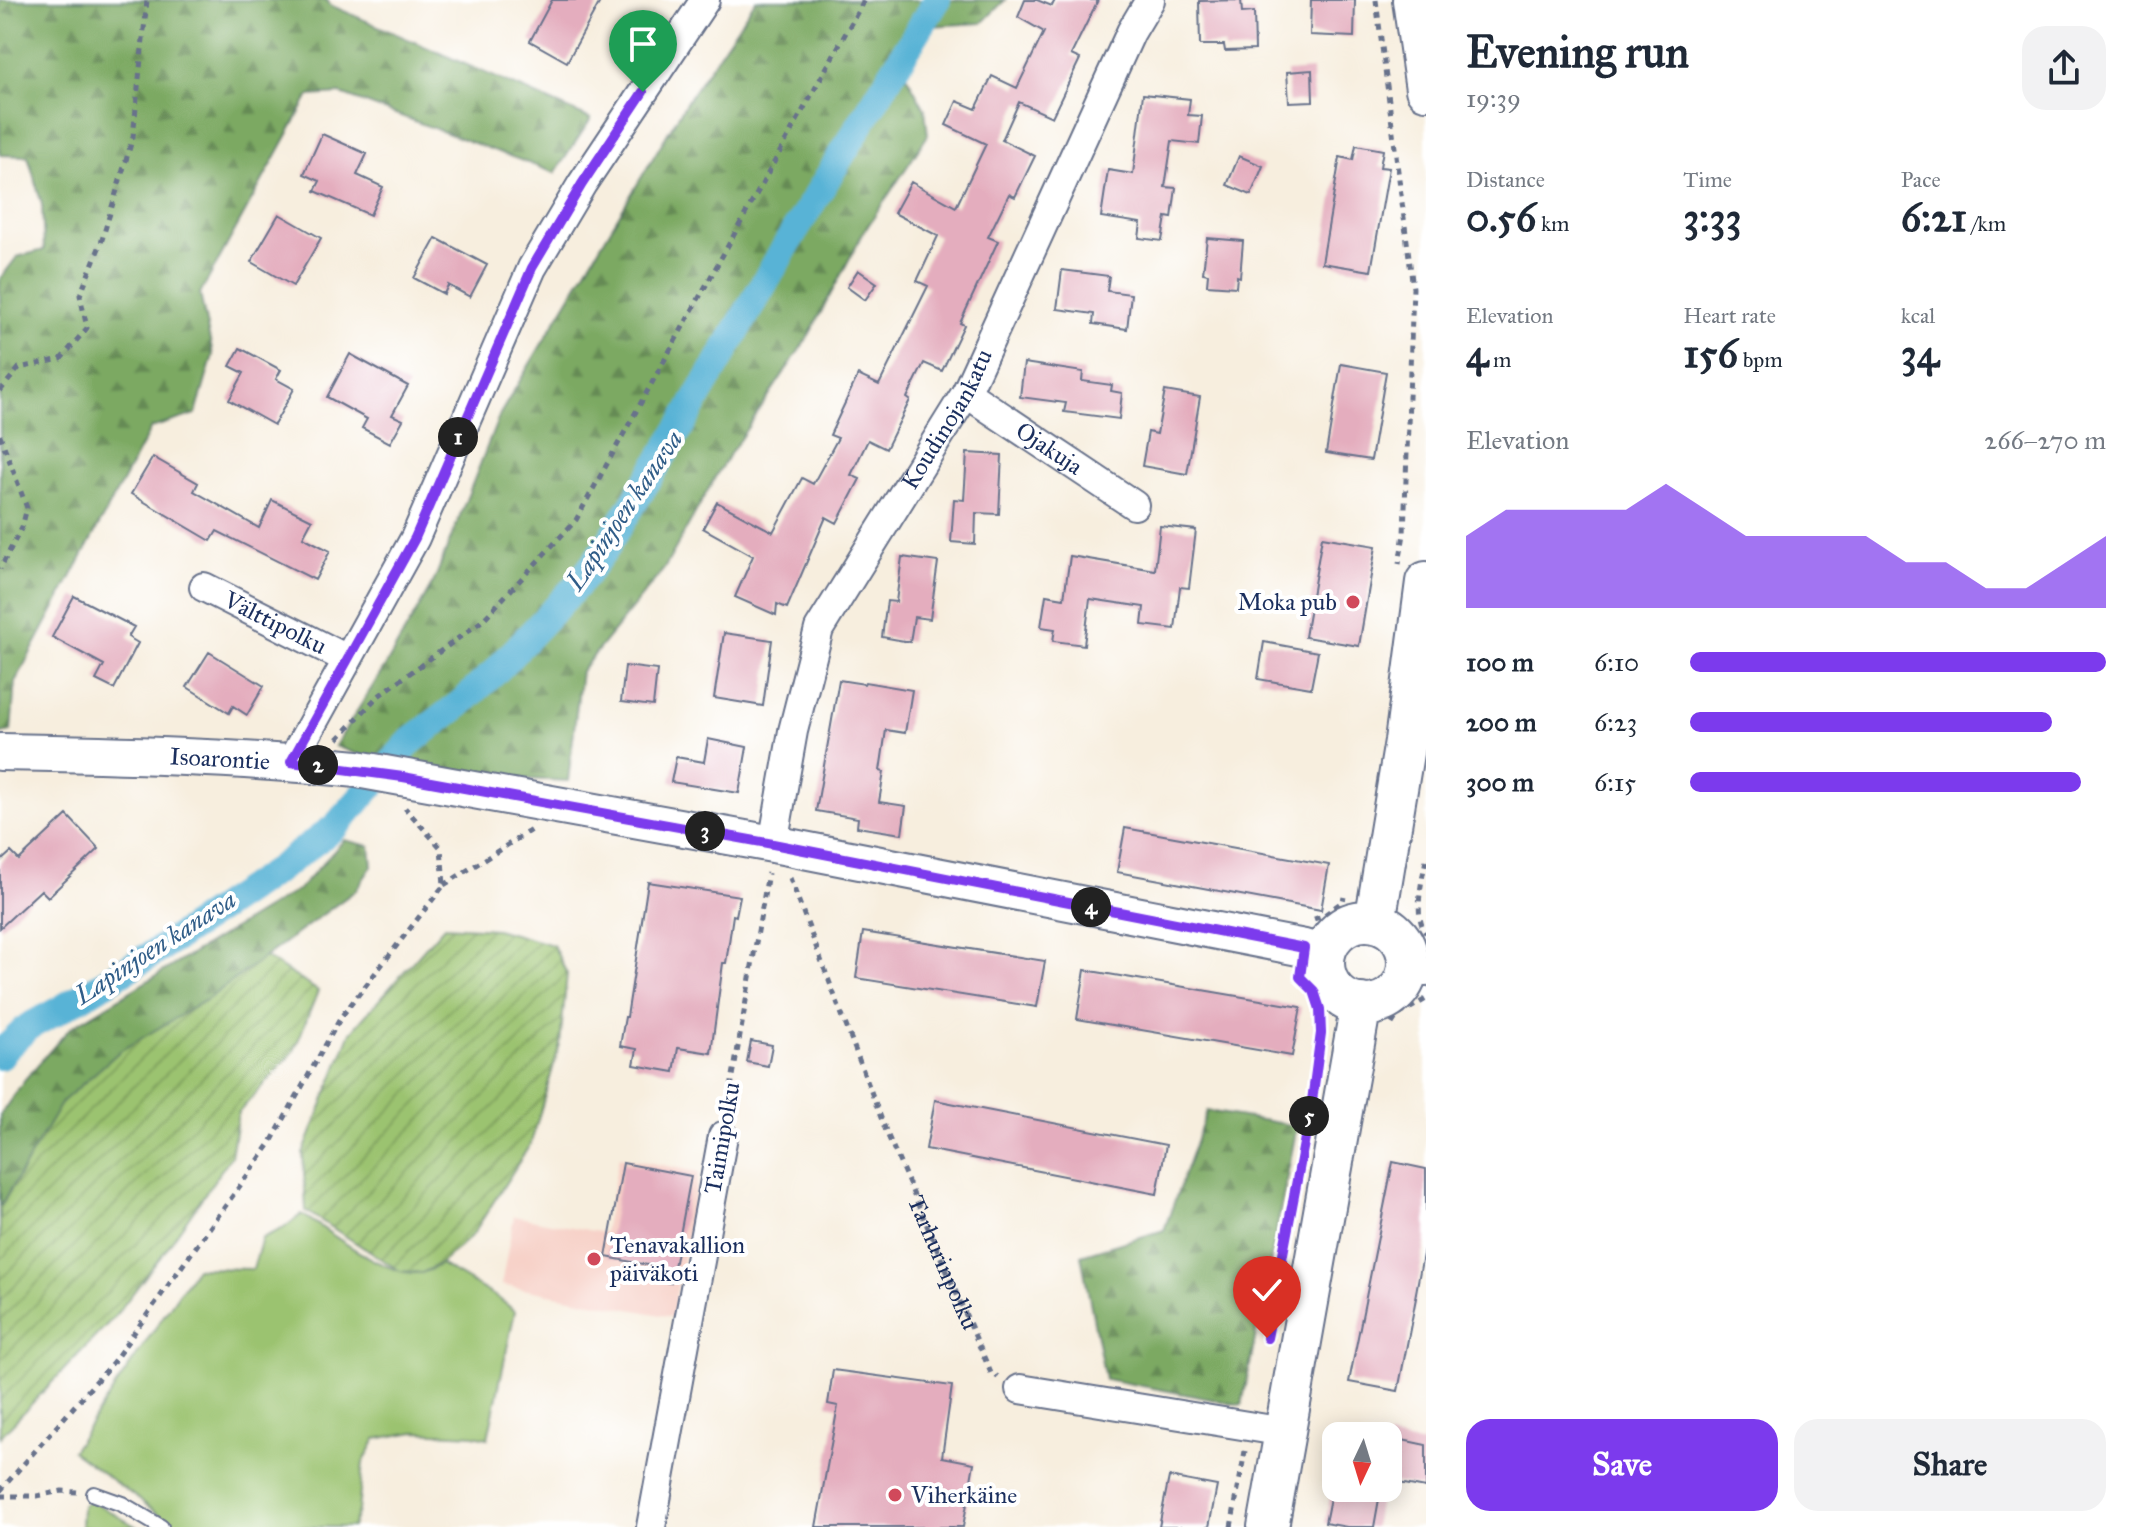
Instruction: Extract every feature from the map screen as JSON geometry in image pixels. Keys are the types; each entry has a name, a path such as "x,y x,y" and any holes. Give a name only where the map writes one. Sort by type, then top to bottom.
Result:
{"main road":[{"path":"1413,0 1426,89"},
{"path":"1375,922 1405,741 1413,573"},
{"path":"1268,1527 1267,1429 1375,1016 1368,1005 1382,1002 1397,991 1405,979 1420,980 1400,938 1389,928 1375,922 1361,922 1349,925 1315,951 1337,993 1375,1016"}],"street":[{"name":"Isoarontie","path":"0,752 45,751 291,762 415,538 532,268 582,184 705,0"},
{"name":"Koudinojankatu","path":"780,858 793,731 819,629 966,393 1131,32 1150,0"},
{"name":"Ojakuja","path":"966,393 1134,505"},
{"name":"Välttipolku","path":"204,587 347,659"},
{"path":"291,762 357,769 402,791 1315,951"},
{"name":"Taimipolku","path":"651,1527 723,1136"},
{"path":"1020,1389 1267,1429"}],"lane":[{"path":"94,1494 122,1504 161,1527"}],"path":[{"path":"0,391 19,368 61,359 87,328 80,295 101,243 133,137 147,0"},
{"path":"335,742 377,697 482,621 576,520 864,0"},
{"path":"1376,0 1413,288 1404,534 1413,573"},
{"path":"0,435 27,508 22,527 0,569"},
{"path":"402,791 441,848 444,885"},
{"path":"0,1493 113,1362 270,1144 341,1017 444,885 536,827"},
{"name":"Taimipolku","path":"723,1136 780,858"},
{"name":"Tarhurinpolku","path":"780,858 886,1131 991,1373 1020,1389"},
{"path":"1426,860 1420,907 1422,928 1426,933"},
{"path":"1319,1046 1320,1009 1314,991 1300,977 1315,951 1310,920 1323,916 1343,901 1346,892"},
{"path":"1375,1016 1397,1016 1420,980"},
{"path":"1231,1527 1267,1429"},
{"path":"0,1493 37,1496 62,1491 94,1494"}],"shaded area":[{"name":"Tenavakallion päiväkoti","path":"619,1157 699,1172 672,1317 501,1285 514,1216 604,1233"}],"green space":[{"path":"0,0 327,0 330,5 591,119 555,173 341,94 309,96 200,294 213,355 196,414 151,428 15,682 11,732 0,733 0,279 17,257 44,250 42,205 28,156 0,155"},
{"path":"756,0 1005,0 982,23 929,26 900,64 925,109 928,135 862,235 808,337 718,472 664,569 581,671 568,781 411,774 335,746 434,581 500,414 687,101"},
{"path":"344,840 370,846 372,866 356,890 208,999 120,1051 63,1102 0,1208 0,1115 25,1079 70,1028 299,889"},
{"path":"444,926 496,929 553,945 567,974 560,1044 531,1143 473,1234 440,1264 422,1273 400,1271 306,1211 303,1154 351,1032"},
{"path":"265,957 318,991 294,1051 238,1113 231,1156 165,1251 115,1316 0,1437 0,1208 62,1102 120,1051 208,999"},
{"path":"1207,1111 1297,1126 1242,1405 1105,1379 1081,1255 1164,1230"},
{"path":"302,1214 378,1262 410,1273 440,1264 515,1311 488,1438 415,1432 376,1439 363,1463 358,1511 352,1527 177,1527 72,1451 196,1268 253,1269 262,1238 284,1228"},
{"path":"90,1500 137,1527 81,1527 82,1506"}],"building":[{"path":"552,0 601,0 567,62 530,41"},
{"path":"1025,0 1037,0 1052,6 1055,0 1098,0 1071,55 1080,59 1052,117 1019,102 1002,140 1035,156 1015,197 1009,194 988,237 998,241 960,323 964,325 942,371 924,363 886,449 868,440 851,475 860,479 837,523 826,517 787,608 777,604 776,615 735,597 753,556 703,528 717,502 773,532 802,478 813,484 838,438 830,435 858,375 879,385 928,286 917,281 938,236 894,213 911,182 956,207 986,144 946,125 957,101 976,109 992,76 1017,88 1044,32 1018,17"},
{"path":"1241,0 1242,13 1254,12 1255,50 1225,51 1224,45 1200,45 1199,1"},
{"path":"1311,0 1355,0 1354,37 1310,35"},
{"path":"1312,70 1313,101 1289,102 1287,72"},
{"path":"1143,94 1190,99 1188,115 1202,116 1199,144 1172,141 1165,187 1176,188 1172,218 1166,217 1162,241 1139,238 1141,223 1101,217 1108,170 1133,174"},
{"path":"322,134 367,154 357,175 383,187 370,215 315,191 320,181 304,174"},
{"path":"1356,145 1383,150 1380,167 1389,168 1371,271 1322,263 1340,157 1353,160"},
{"path":"1239,156 1263,166 1251,195 1227,185"},
{"path":"279,214 321,238 293,286 251,262"},
{"path":"436,238 487,265 470,297 448,285 444,294 414,278"},
{"path":"1207,238 1243,241 1240,277 1237,276 1236,287 1207,285 1208,274 1203,273"},
{"path":"858,270 877,283 865,300 847,287"},
{"path":"1062,270 1109,276 1107,291 1131,294 1127,329 1093,324 1094,314 1057,309"},
{"path":"240,348 281,370 276,379 294,389 274,425 229,400 244,373 230,366"},
{"path":"350,354 408,386 392,415 403,420 390,443 362,428 367,419 327,397"},
{"path":"1024,363 1083,372 1082,381 1112,385 1111,391 1122,393 1119,419 1064,412 1066,403 1020,397"},
{"path":"1341,364 1386,372 1371,460 1326,453"},
{"path":"1165,391 1200,397 1187,474 1142,466 1148,432 1157,434"},
{"path":"967,453 1002,455 999,514 976,513 975,544 951,542 954,499 964,500"},
{"path":"153,457 198,483 194,491 259,528 272,500 312,520 303,537 330,551 315,580 217,531 211,541 131,494"},
{"path":"1160,526 1196,530 1189,588 1180,587 1175,629 1142,625 1144,607 1090,599 1084,645 1053,641 1055,629 1041,627 1046,595 1064,598 1070,556 1155,570"},
{"path":"1322,537 1376,546 1359,646 1305,637"},
{"path":"902,557 938,562 930,619 914,617 910,642 882,637 887,601 896,602"},
{"path":"74,596 134,627 128,637 138,643 114,689 96,680 104,665 52,637"},
{"path":"724,633 772,640 763,706 714,698"},
{"path":"1264,642 1318,652 1311,688 1258,679"},
{"path":"209,652 264,686 247,715 233,706 229,713 187,687"},
{"path":"625,666 657,670 653,706 621,702"},
{"path":"839,680 912,690 905,733 886,730 880,771 884,772 879,802 906,806 902,834 857,827 858,818 816,811"},
{"path":"708,739 747,747 739,793 671,782 676,757 704,762"},
{"path":"67,815 99,849 48,897 41,890 0,928 0,862 11,852 19,860"},
{"path":"1125,828 1329,865 1321,910 1117,872"},
{"path":"648,882 740,896 736,916 733,915 726,963 723,963 711,1053 678,1048 674,1072 634,1065 637,1049 620,1046"},
{"path":"863,932 1045,961 1037,1007 856,978"},
{"path":"1085,970 1301,1007 1292,1056 1077,1019"},
{"path":"751,1041 772,1045 768,1066 747,1062"},
{"path":"935,1100 1166,1145 1157,1194 926,1149"},
{"path":"1393,1162 1426,1169 1426,1238 1398,1391 1349,1382"},
{"path":"623,1163 691,1176 671,1283 650,1280 653,1266 606,1257"},
{"path":"833,1370 952,1386 942,1457 974,1463 963,1527 816,1527 838,1406 828,1404"},
{"path":"1402,1440 1426,1445 1426,1488 1402,1484"},
{"path":"1169,1477 1217,1486 1209,1527 1159,1527"},
{"path":"1329,1502 1378,1502 1374,1527 1325,1523"}],"waterway":[{"name":"Lapinjoen kanava","path":"0,1056 28,1027 157,951 276,871 336,826 411,741 460,704 496,671 581,581 607,546 683,423 791,237 937,0"}],"place":[{"name":"Moka pub","path":"1353,602"},
{"name":"Tenavakallion päiväkoti","path":"594,1259"},
{"name":"Viherkäine","path":"895,1495"}],"route":[{"path":"643,92 582,184 532,268 415,538 291,762 357,769 773,844 1304,948 1300,977 1314,991 1320,1009 1321,1033 1312,1101 1267,1338"}]}
